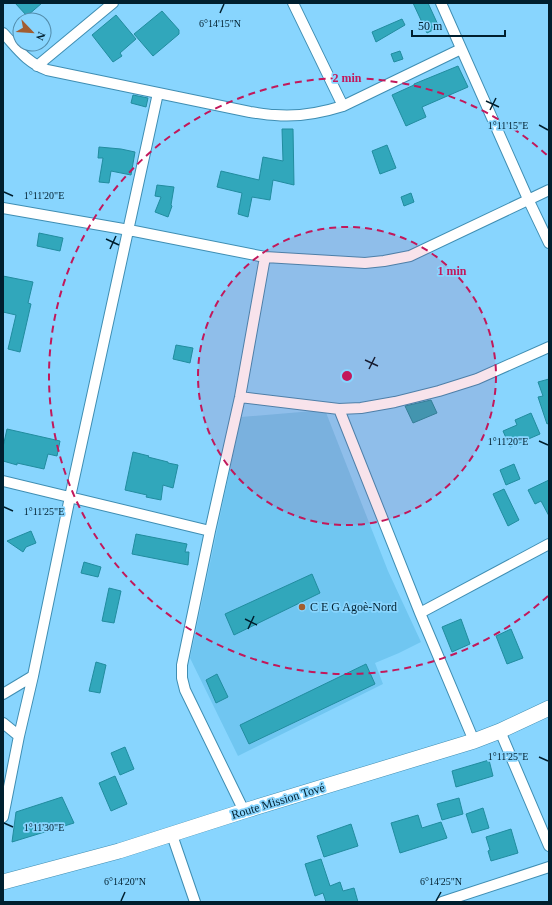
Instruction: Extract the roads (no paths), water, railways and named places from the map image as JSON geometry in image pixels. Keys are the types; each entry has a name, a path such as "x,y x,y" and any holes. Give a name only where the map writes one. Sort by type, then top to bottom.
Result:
{"street":[{"path":"37,66 113,3"},
{"path":"293,3 343,106"},
{"path":"441,3 549,243"},
{"path":"3,33 26,58 37,66 47,70 250,112 274,115 305,115 343,106 461,50"},
{"path":"3,817 70,497 158,93"},
{"path":"3,208 129,230 265,257 366,263 410,256 549,190"},
{"path":"244,811 185,690 182,678 182,665 240,397 265,257"},
{"path":"240,397 339,409 361,408 395,402 439,391 477,379 549,347"},
{"path":"339,409 420,613 474,740"},
{"path":"3,481 210,531"},
{"path":"420,613 549,544"},
{"path":"3,694 33,676"},
{"name":"Route Mission Tové","path":"3,882 120,851 474,740 500,731 549,708"},
{"path":"3,724 19,736"},
{"path":"500,731 549,846"},
{"path":"172,835 195,902"},
{"path":"442,902 549,867"}],"place":[{"name":"C E G Agoè-Nord","path":"302,607"}]}
